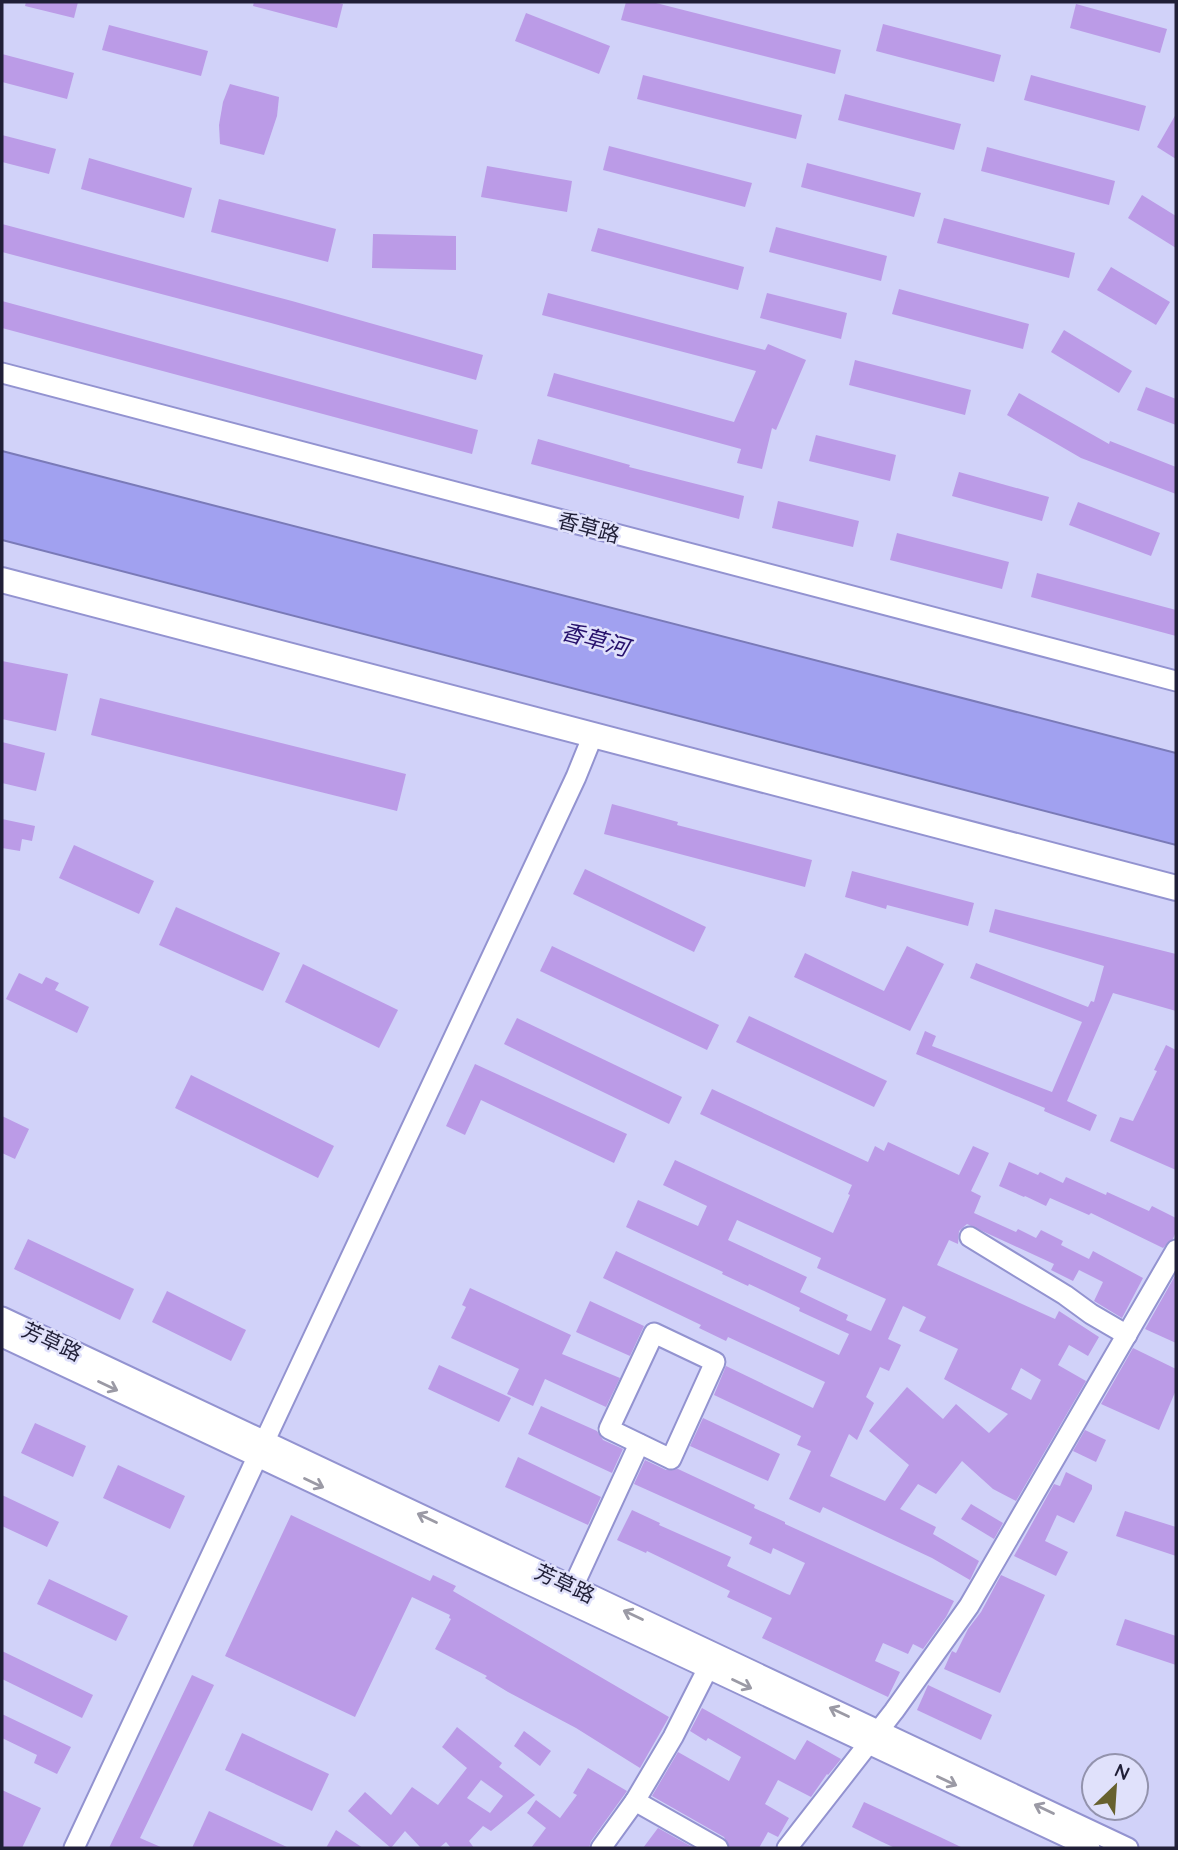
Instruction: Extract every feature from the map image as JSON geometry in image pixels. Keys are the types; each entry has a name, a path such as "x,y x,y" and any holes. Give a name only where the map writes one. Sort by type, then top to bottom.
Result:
{"main road":[{"path":"2,580 1176,888"}],"street":[{"name":"香草路","path":"2,373 1176,681"},
{"path":"74,1848 571,789 593,735"},
{"path":"970,1237 1127,1335"},
{"path":"787,1848 969,1606 1176,1250"},
{"name":"芳草路","path":"2,1317 261,1449 708,1668 1128,1848"},
{"path":"654,1333 715,1362 671,1459 639,1444 609,1429 654,1333"},
{"name":"芳草路","path":"2,1337 573,1587 1090,1848"},
{"path":"573,1587 639,1444"},
{"path":"601,1848 635,1801 673,1737 708,1668"},
{"path":"635,1801 718,1848"}],"water":[{"name":"香草河","path":"2,451 1176,753 1176,845 2,540"}],"building":[{"path":"26,2 78,2 74,18 25,6"},
{"path":"254,2 343,4 337,28 253,6"},
{"path":"626,2 652,2 841,50 835,74 621,20"},
{"path":"1076,4 1167,29 1160,53 1070,28"},
{"path":"526,13 610,46 599,74 515,41"},
{"path":"883,24 1001,55 994,82 876,51"},
{"path":"109,25 208,51 201,76 102,50"},
{"path":"2,54 74,73 67,99 2,82"},
{"path":"643,75 802,115 796,139 637,99"},
{"path":"1031,75 1146,106 1139,131 1024,100"},
{"path":"230,84 279,97 277,116 264,155 220,144 219,125"},
{"path":"845,94 961,124 954,150 838,120"},
{"path":"1176,114 1176,159 1157,147"},
{"path":"2,135 56,149 49,174 2,162"},
{"path":"609,146 752,183 745,207 603,170"},
{"path":"987,147 1115,181 1109,205 981,171"},
{"path":"89,158 192,188 184,218 81,189"},
{"path":"807,163 921,193 914,217 801,187"},
{"path":"487,166 572,181 567,212 481,197"},
{"path":"1142,195 1176,216 1176,248 1128,218"},
{"path":"219,199 336,229 328,262 211,232"},
{"path":"944,218 1075,253 1069,278 937,243"},
{"path":"2,224 483,355 476,380 2,252"},
{"path":"776,227 887,256 881,281 769,252"},
{"path":"598,228 744,267 738,290 591,251"},
{"path":"373,234 456,236 456,270 372,268"},
{"path":"1111,267 1170,302 1156,325 1097,290"},
{"path":"899,289 1029,324 1023,349 892,314"},
{"path":"548,293 765,350 768,344 806,360 776,430 772,428 762,469 737,463 741,449 547,396 554,373 734,422 756,371 542,315"},
{"path":"767,293 847,313 841,339 760,318"},
{"path":"2,301 478,430 472,454 2,328"},
{"path":"1064,330 1132,371 1119,393 1051,352"},
{"path":"855,360 971,390 965,415 849,385"},
{"path":"1146,387 1176,399 1176,425 1137,410"},
{"path":"1019,393 1109,444 1110,441 1176,467 1176,494 1081,458 1007,415"},
{"path":"816,435 896,455 890,481 809,461"},
{"path":"538,439 630,465 629,467 744,496 739,519 531,464"},
{"path":"959,472 1049,497 1042,521 952,496"},
{"path":"778,501 859,521 853,547 772,528"},
{"path":"1078,502 1160,533 1151,556 1069,525"},
{"path":"897,533 1009,562 1002,589 890,560"},
{"path":"1037,573 1176,610 1176,636 1031,597"},
{"path":"2,661 68,674 56,731 2,719"},
{"path":"100,698 406,774 397,811 91,735"},
{"path":"2,742 45,753 36,791 2,783"},
{"path":"612,804 678,822 677,825 812,860 805,887 604,834"},
{"path":"2,819 35,826 32,841 22,839 20,851 2,848"},
{"path":"74,845 154,881 139,914 59,878"},
{"path":"585,869 706,927 694,952 573,894"},
{"path":"852,871 974,903 968,926 887,905 886,909 845,897"},
{"path":"176,907 280,953 263,991 159,945"},
{"path":"995,909 1176,954 1176,1011 1113,993 1067,1101 1097,1115 1090,1131 1044,1111 1045,1108 916,1054 925,1031 936,1036 932,1046 1052,1092 1082,1022 970,978 976,963 1088,1007 1091,1001 1094,1002 1104,966 989,932"},
{"path":"552,946 719,1025 707,1050 540,971"},
{"path":"907,946 944,964 910,1031 794,977 805,953 884,991"},
{"path":"303,964 398,1010 379,1048 285,1002"},
{"path":"19,973 42,984 46,977 59,983 55,990 89,1007 77,1033 6,999"},
{"path":"749,1016 887,1081 874,1107 736,1042"},
{"path":"517,1018 682,1097 669,1124 504,1044"},
{"path":"1166,1045 1176,1050 1176,1170 1110,1141 1120,1117 1133,1121 1157,1071 1154,1070"},
{"path":"475,1064 627,1134 614,1163 481,1100 465,1135 446,1126"},
{"path":"191,1075 334,1146 318,1178 175,1108"},
{"path":"712,1089 868,1162 875,1146 884,1151 888,1142 959,1175 973,1146 989,1153 971,1191 981,1196 974,1213 1036,1238 1041,1230 1063,1241 1061,1245 1089,1259 1093,1251 1143,1278 1122,1318 1094,1301 1103,1282 1079,1270 1073,1281 1051,1270 1054,1264 967,1224 959,1231 958,1244 949,1240 937,1265 1055,1319 1059,1311 1099,1337 1088,1356 1069,1345 1058,1365 1086,1381 1016,1501 993,1489 962,1461 936,1494 918,1484 900,1509 936,1527 933,1534 979,1561 970,1580 932,1558 823,1507 820,1513 789,1499 811,1451 797,1445 801,1436 714,1395 726,1366 813,1408 825,1382 728,1337 726,1341 699,1328 701,1325 603,1278 616,1251 839,1355 849,1334 799,1311 800,1308 626,1227 638,1200 698,1226 707,1206 663,1185 675,1160 833,1233 852,1185 700,1114","holes":["737,1220 821,1258 817,1268 886,1299 871,1331 846,1320 848,1315 800,1292 807,1277 728,1240","903,1306 926,1317 919,1331 958,1349 944,1379 1008,1414 989,1433 956,1404 943,1419 907,1387 869,1431 909,1465 885,1501 830,1476 849,1434 857,1440 874,1403 866,1397 880,1367 889,1371 901,1345 888,1339","1021,1368 1041,1380 1031,1400 1011,1389"]},
{"path":"2,1116 29,1129 15,1159 2,1153"},
{"path":"1009,1162 1063,1183 1066,1177 1149,1211 1152,1206 1176,1218 1173,1239 1163,1248 1091,1213 1089,1215 1050,1198 1046,1206 999,1186"},
{"path":"28,1239 134,1289 120,1320 14,1269"},
{"path":"1176,1274 1176,1343 1145,1329"},
{"path":"470,1288 571,1335 562,1354 620,1378 606,1407 545,1379 533,1406 507,1394 519,1369 451,1338 466,1307 462,1305"},
{"path":"167,1291 246,1330 231,1361 152,1322"},
{"path":"590,1301 644,1326 630,1356 576,1332"},
{"path":"1133,1348 1176,1369 1176,1390 1159,1430 1101,1404"},
{"path":"439,1365 511,1398 499,1422 428,1389"},
{"path":"541,1406 597,1431 603,1440 623,1449 612,1473 528,1434"},
{"path":"703,1418 780,1454 768,1481 690,1446"},
{"path":"35,1423 86,1446 73,1477 21,1453"},
{"path":"1085,1430 1106,1440 1096,1462 1073,1451"},
{"path":"518,1457 601,1497 588,1525 505,1487"},
{"path":"645,1460 666,1470 678,1469 755,1505 754,1508 785,1524 954,1601 923,1649 913,1644 908,1654 883,1643 875,1661 900,1672 888,1697 762,1638 772,1618 727,1597 730,1591 647,1551 646,1553 617,1540 632,1510 731,1557 727,1566 790,1595 805,1563 773,1548 771,1554 749,1544 752,1537 634,1484"},
{"path":"118,1465 185,1496 170,1529 103,1498"},
{"path":"1066,1472 1092,1485 1092,1489 1074,1523 1057,1515 1045,1541 1068,1552 1056,1576 1014,1556 1054,1484 1060,1486"},
{"path":"2,1495 59,1522 47,1547 2,1526"},
{"path":"971,1504 1003,1523 994,1539 961,1519"},
{"path":"1125,1511 1176,1527 1176,1556 1116,1536"},
{"path":"291,1515 430,1581 433,1575 456,1586 453,1591 669,1717 640,1768 576,1728 508,1692 485,1678 487,1676 435,1649 451,1619 450,1615 412,1597 355,1717 225,1656"},
{"path":"1001,1575 1045,1595 1000,1693 944,1669 952,1651 956,1653"},
{"path":"49,1579 128,1616 116,1641 37,1604"},
{"path":"1125,1619 1176,1636 1176,1665 1116,1645"},
{"path":"2,1651 93,1695 82,1718 2,1679"},
{"path":"192,1675 214,1685 140,1838 163,1848 109,1848"},
{"path":"928,1685 992,1715 981,1740 917,1710"},
{"path":"702,1708 795,1760 807,1740 841,1759 811,1797 778,1780 765,1804 789,1818 778,1837 768,1832 759,1848 730,1848 724,1837 652,1796 678,1752 729,1781 741,1757 690,1731"},
{"path":"2,1714 71,1747 57,1774 34,1763 37,1755 2,1738"},
{"path":"457,1727 502,1763 499,1767 535,1795 491,1831 483,1826 469,1841 474,1848 451,1848 446,1842 439,1848 421,1848 405,1831 391,1848 348,1811 365,1792 391,1815 412,1787 438,1805 467,1768 442,1747","holes":["481,1780 503,1796 490,1813 467,1798"]},
{"path":"524,1731 551,1751 540,1766 514,1746"},
{"path":"242,1733 329,1774 312,1811 225,1770"},
{"path":"588,1768 627,1791 591,1841 589,1848 531,1848 546,1828 527,1813 536,1800 560,1818 577,1795 573,1793"},
{"path":"2,1790 41,1808 22,1848 2,1848"},
{"path":"864,1802 963,1848 895,1848 852,1827"},
{"path":"209,1811 289,1848 192,1848"},
{"path":"658,1828 694,1848 643,1848"},
{"path":"336,1830 363,1848 326,1848"}]}
